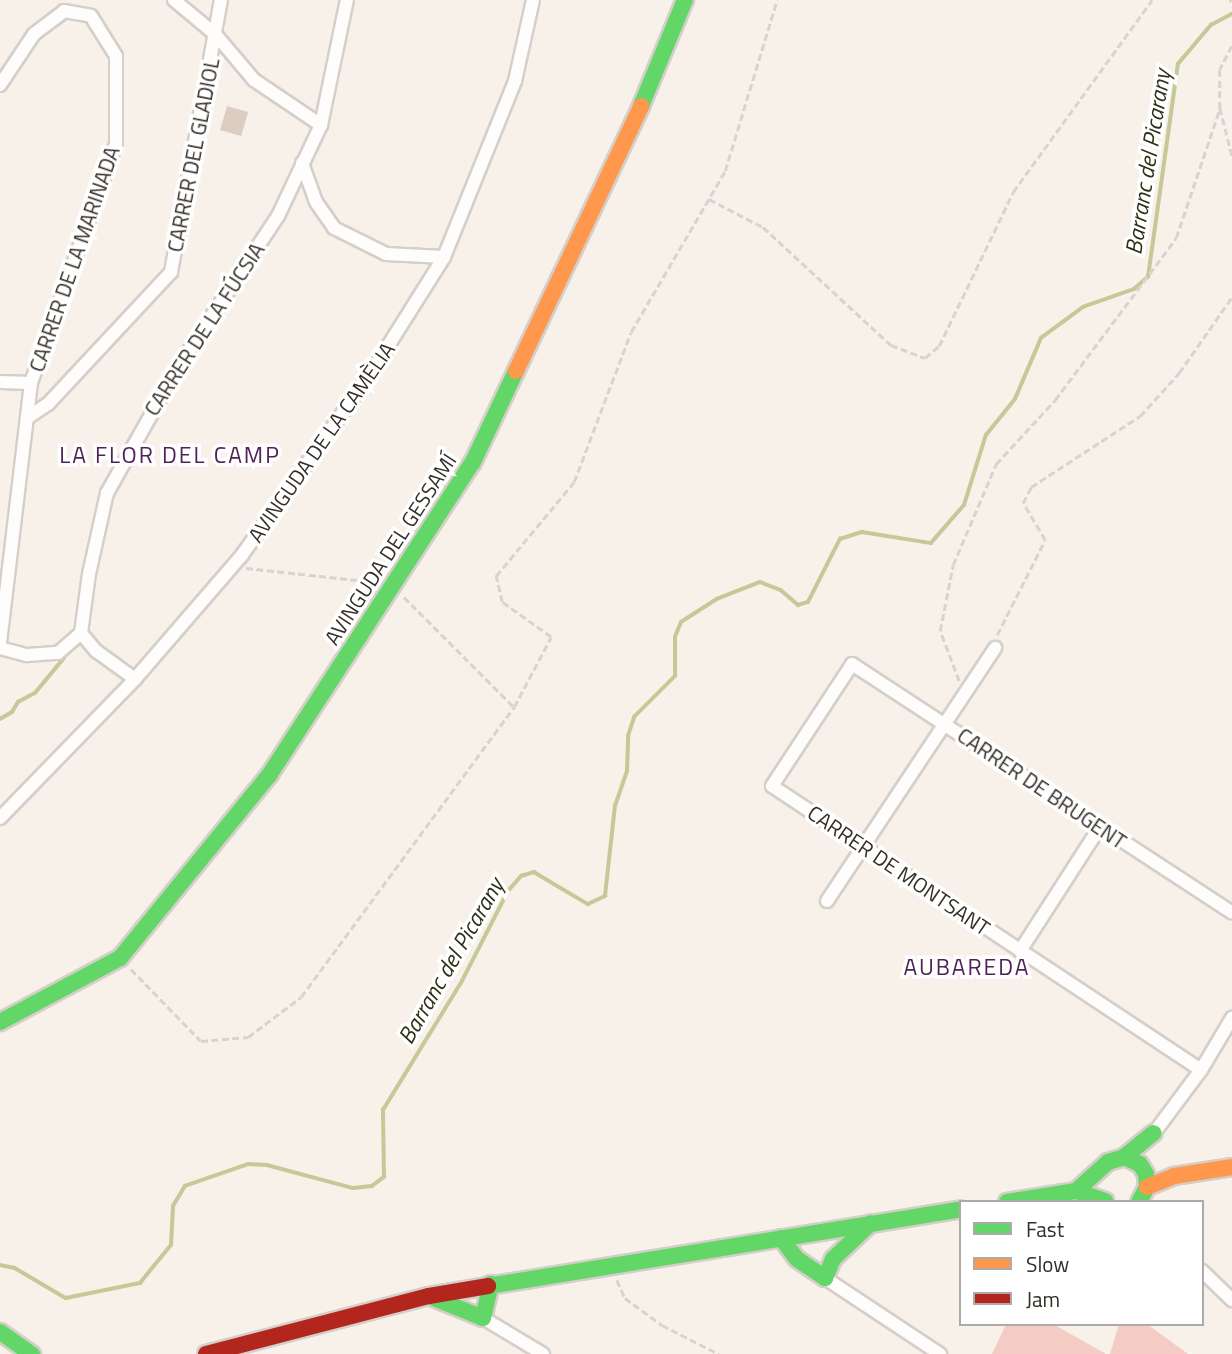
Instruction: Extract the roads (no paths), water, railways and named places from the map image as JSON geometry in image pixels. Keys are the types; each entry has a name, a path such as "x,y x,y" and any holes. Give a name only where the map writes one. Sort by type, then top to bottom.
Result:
{"street":[{"path":"174,0 216,35 254,80 321,125"},
{"name":"CARRER DEL GLADIOL","path":"27,419 48,404 171,272 221,0"},
{"name":"CARRER DE LA FÚCSIA","path":"81,633 89,574 107,493 184,356 278,216 321,125 347,0"},
{"name":"AVINGUDA DE LA CAMÈLIA","path":"0,818 135,678 242,555 371,373 444,257 515,81 533,0"},
{"name":"AVINGUDA DEL GESSAMÍ","path":"0,1022 120,958 270,774 473,462 632,128 685,0"},
{"name":"CARRER DE LA MARINADA","path":"0,85 34,34 64,11 91,16 116,55 116,144 31,383 0,645"},
{"path":"302,163 316,202 334,228 386,254 444,257"},
{"path":"0,382 31,383"},
{"path":"0,645 27,655 58,653 81,633 96,651 135,678"},
{"path":"827,901 992,652"},
{"name":"CARRER DE BRUGENT","path":"772,786 852,664 1232,913"},
{"name":"CARRER DE MONTSANT","path":"772,786 1201,1070"},
{"path":"1020,951 1100,827"},
{"path":"1020,1200 1076,1191 1098,1175 1108,1162 1124,1157 1154,1133 1201,1070 1232,1018"},
{"path":"1154,1133 1141,1166 1144,1196 1174,1176 1232,1167"},
{"path":"1124,1157 1141,1166 1174,1176"},
{"path":"1098,1175 1098,1189 1104,1200"},
{"path":"1076,1191 1102,1200"},
{"path":"206,1354 429,1296 491,1284 959,1209"},
{"path":"825,1278 832,1259 871,1223"},
{"path":"781,1238 796,1259 940,1354"},
{"path":"796,1259 832,1259"},
{"path":"1204,1273 1232,1300"},
{"path":"483,1318 491,1284"},
{"path":"429,1296 483,1318 543,1354"},
{"path":"0,1332 28,1351 42,1354"}],"waterway":[{"name":"Barranc del Picarany","path":"0,1265 15,1268 66,1298 140,1283 171,1245 173,1206 185,1186 248,1164 267,1165 353,1188 372,1186 384,1177 383,1110 462,981 508,891 521,876 534,872 588,904 605,896 615,806 627,771 628,736 634,717 675,676 675,637 681,622 717,599 760,582 781,590 798,605 808,602 840,539 862,532 931,543 964,505 986,435 1015,399 1041,338 1083,307 1134,289 1148,277 1178,64 1211,25 1232,14"},
{"path":"0,719 12,712 18,702 35,693 64,658"}],"district":[{"name":"LA FLOR DEL CAMP","path":"170,455"},
{"name":"AUBAREDA","path":"967,967"}]}
